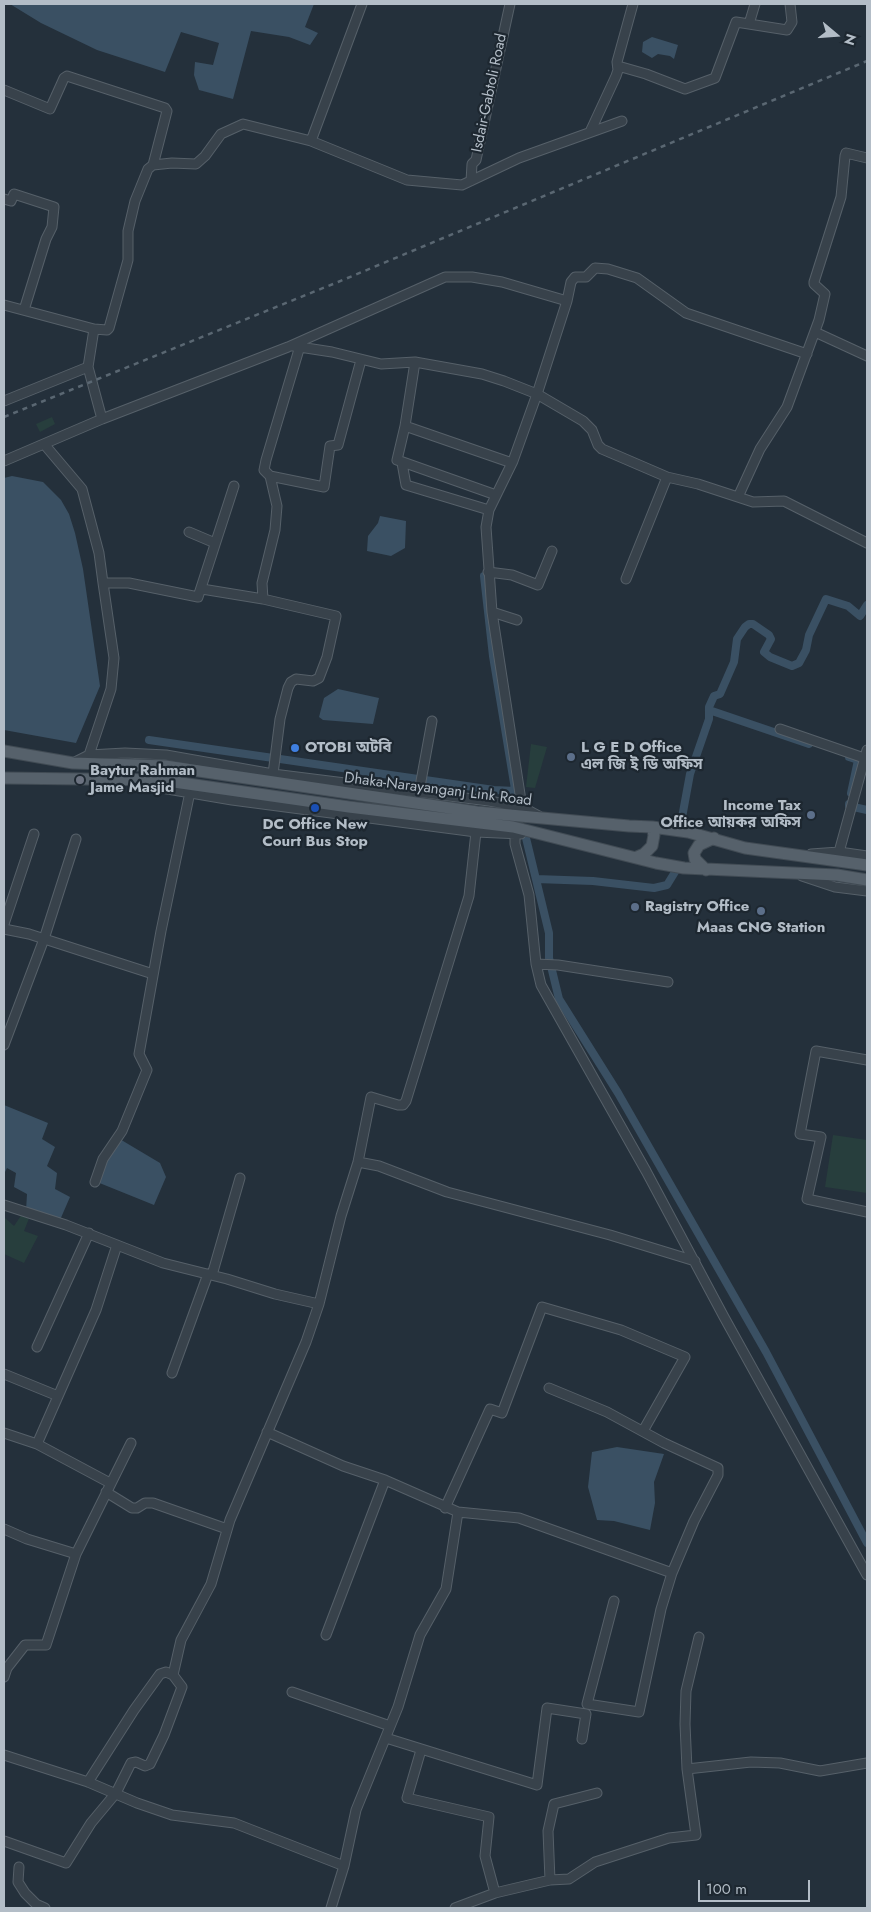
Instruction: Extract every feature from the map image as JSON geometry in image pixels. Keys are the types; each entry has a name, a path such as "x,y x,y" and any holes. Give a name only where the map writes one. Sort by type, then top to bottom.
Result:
{"main road":[{"name":"Dhaka-Narayanganj Link Road","path":"4,750 73,763 165,766 426,805 545,819 652,826 714,838 745,848 867,865"},
{"name":"Dhaka-Narayanganj Link Road","path":"4,778 128,778 192,784 541,832 656,863 706,870 793,873 867,880"},
{"path":"637,857 644,854 652,846 654,836 652,826"},
{"path":"706,870 695,859 694,853 699,845 714,838"}],"street":[{"path":"311,141 362,4"},
{"name":"Isdair-Gabtoli Road","path":"471,181 472,164 476,160 510,4"},
{"path":"590,132 616,76 618,66 616,62 634,4"},
{"path":"748,24 755,4"},
{"path":"618,66 688,89 715,78 736,22 790,28 792,17 790,4"},
{"path":"4,90 50,109 64,78 67,76 165,108 167,111 153,165"},
{"path":"4,305 94,329 107,330 128,260 128,231 135,201 146,171 153,165 172,163 196,164 205,156 221,134 243,124 311,141 407,180 462,185 519,158 622,121"},
{"path":"738,497 760,449 787,407 815,332 825,294 814,282 841,196 844,156 846,153 867,158"},
{"path":"4,199 11,201 14,194 54,207 52,227 46,239 24,310"},
{"path":"522,807 492,612 486,527 489,510 512,463 537,394 574,277 586,277 595,268 637,278 686,313 806,354"},
{"path":"4,461 102,419 288,347 445,277 472,277 502,282 567,300"},
{"path":"94,329 88,367 102,419"},
{"path":"815,332 867,356"},
{"path":"288,347 300,346 381,364 415,362 482,374 537,394 583,421 592,430 598,445 602,449 667,477 698,484 757,503 784,501 867,543"},
{"path":"263,599 262,583 275,530 277,506 270,476 264,470 300,346"},
{"path":"270,476 324,487 330,446 338,445 361,360"},
{"path":"415,362 405,426 396,456 402,463 496,495"},
{"path":"4,401 88,367"},
{"path":"405,426 512,463"},
{"path":"44,444 82,489 104,583 114,658 111,690 89,755"},
{"path":"402,463 404,483 406,485 489,510"},
{"path":"626,579 667,477"},
{"path":"104,583 129,584 195,597 199,596 234,486"},
{"path":"189,532 215,543"},
{"path":"488,572 512,575 538,585 552,551"},
{"path":"202,588 263,599 336,616 327,657 319,678 312,681 296,679 291,682 288,688 280,719 273,770"},
{"path":"492,612 517,620"},
{"path":"420,790 432,722"},
{"path":"780,729 866,754 839,852"},
{"path":"73,763 89,755 125,753 166,755 420,790 522,807 545,819"},
{"path":"128,778 144,785 232,800 476,832 515,835 541,832"},
{"path":"95,1182 112,1143 122,1132 147,1070 139,1054 153,974 190,792"},
{"path":"173,1675 181,1640 211,1584 227,1529 258,1450 268,1432 306,1342 320,1304 341,1216 358,1162 371,1097 398,1105 403,1105 406,1101 469,896 476,832"},
{"path":"4,924 34,834"},
{"path":"515,835 515,844 529,895 541,985 867,1575"},
{"path":"4,1045 44,939 76,839"},
{"path":"796,855 839,852 867,856"},
{"path":"793,873 835,887 867,891"},
{"path":"4,929 44,939 153,974"},
{"path":"537,964 558,965 668,982"},
{"path":"867,1060 816,1051 800,1134 821,1138 807,1199 867,1212"},
{"path":"358,1162 379,1166 447,1192 610,1235 695,1261"},
{"path":"172,1373 210,1274 240,1178"},
{"path":"4,1205 89,1234 163,1263 210,1274 275,1294 320,1304"},
{"path":"37,1347 89,1234"},
{"path":"37,1444 96,1310 117,1245"},
{"path":"445,1508 490,1409 502,1413 542,1307 621,1330 684,1357 643,1431"},
{"path":"4,1374 58,1396"},
{"path":"549,1388 607,1412 718,1468 718,1475 694,1521 672,1573 661,1609 639,1712 587,1704 614,1601"},
{"path":"268,1432 343,1466 385,1480 445,1508 458,1512 519,1518 672,1573"},
{"path":"4,1433 37,1444 110,1483"},
{"path":"4,1676 7,1668 24,1645 46,1645 76,1554 131,1443"},
{"path":"326,1635 385,1480"},
{"path":"106,1492 132,1508 137,1508 145,1503 152,1503 227,1529"},
{"path":"331,1908 344,1866 356,1810 386,1738 420,1635 446,1589 458,1512"},
{"path":"4,1529 27,1539 76,1554"},
{"path":"455,1908 495,1893 550,1880 569,1879 595,1862 669,1838 696,1835 687,1769 684,1724 686,1691 698,1637"},
{"path":"4,1841 66,1862 91,1823 116,1794 131,1763 136,1762 148,1766 164,1735 182,1686 173,1675 166,1672 160,1674 134,1710 88,1782"},
{"path":"292,1692 390,1726"},
{"path":"386,1738 537,1785 547,1708 586,1714 582,1739"},
{"path":"421,1750 407,1798 489,1817 485,1856 495,1893"},
{"path":"4,1755 88,1782 172,1815 234,1823 344,1866"},
{"path":"687,1769 751,1762 780,1763 820,1771 867,1763"},
{"path":"550,1880 548,1830 554,1804 597,1794"},
{"path":"19,1867 18,1882 25,1893 36,1904 45,1908"}],"green space":[{"path":"52,417 55,424 40,432 36,424"},
{"path":"531,744 547,747 535,788 526,787"},
{"path":"833,1135 867,1140 867,1193 825,1187"},
{"path":"22,1214 30,1216 24,1231 38,1236 24,1263 4,1254 5,1218 14,1226"}],"water":[{"path":"10,4 314,4 305,27 318,33 310,45 289,37 251,31 233,99 199,90 194,75 195,62 213,65 219,43 181,32 165,72 97,50 41,23"},
{"path":"652,37 678,45 674,59 670,56 658,54 652,58 642,52 643,42"},
{"path":"12,476 43,482 61,500 69,514 75,533 83,569 100,686 76,743 4,730 4,478"},
{"path":"380,516 406,521 405,548 391,556 367,551 368,536 378,523"},
{"path":"338,689 379,698 373,724 323,720 319,717 324,698"},
{"path":"4,1105 48,1123 42,1139 55,1147 47,1166 57,1173 55,1189 70,1197 60,1220 26,1211 27,1194 14,1187 16,1173 7,1168 4,1174"},
{"path":"118,1138 160,1163 166,1177 154,1205 97,1182"},
{"path":"617,1447 664,1454 654,1482 655,1503 650,1530 614,1521 597,1520 588,1487 592,1452"}],"waterway":[{"path":"484,576 493,656 516,795"},
{"path":"681,823 690,774 709,719 709,707 714,696 720,694 734,662 737,639 745,627 753,624 769,635 771,639 764,652 770,657 792,666 799,663 806,650 809,635 826,599 848,606 860,616 867,605"},
{"path":"709,710 809,744"},
{"path":"149,740 494,790 515,791"},
{"path":"849,757 858,760 851,793"},
{"path":"849,804 849,806 867,810"},
{"path":"526,838 549,933 549,958 559,999 618,1093 766,1352 867,1543"},
{"path":"536,879 593,881 654,888 667,885 675,872"}],"railway":[{"path":"4,417 338,282 867,61"}],"place":[{"name":"OTOBI অটবি","path":"295,748"},
{"name":"L G E D Office এল জি ই ডি অফিস","path":"571,757"},
{"name":"Baytur Rahman Jame Masjid","path":"80,780"},
{"name":"DC Office New Court Bus Stop","path":"315,808"},
{"name":"Income Tax Office আয়কর অফিস","path":"811,815"},
{"name":"Ragistry Office","path":"635,907"},
{"name":"Maas CNG Station","path":"761,911"}]}
